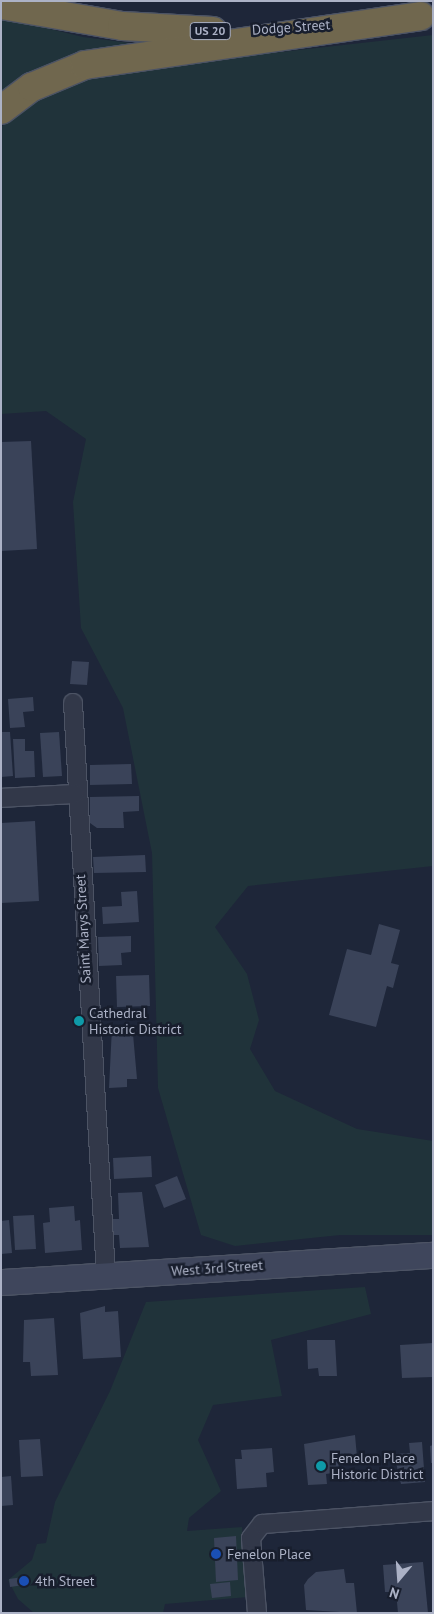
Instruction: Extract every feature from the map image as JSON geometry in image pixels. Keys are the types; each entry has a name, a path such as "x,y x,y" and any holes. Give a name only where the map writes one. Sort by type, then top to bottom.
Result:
{"highway":[{"name":"Dodge Street","path":"1,5 59,18 173,31 254,30 426,16"},
{"path":"1,110 32,87 85,64 426,16"}],"street":[{"name":"Saint Marys Street","path":"72,703 75,794 106,1275"},
{"path":"1,798 75,794"},
{"name":"West 3rd Street","path":"1,1282 433,1254"},
{"path":"257,1613 251,1545 255,1528 268,1522 433,1511"}],"shaded area":[{"path":"1,17 83,37 138,44 58,61 1,96"},
{"path":"433,35 433,866 248,886 215,927 247,974 259,1020 250,1049 275,1091 357,1129 433,1141 433,1235 340,1235 235,1246 201,1235 158,1088 152,853 123,708 81,628 73,502 86,439 46,411 1,414 1,127 43,93 119,70"},
{"path":"365,1287 371,1314 271,1340 282,1396 213,1405 198,1440 221,1491 189,1518 187,1531 242,1527 248,1597 165,1604 163,1613 34,1613 18,1599 8,1580 32,1560 37,1544 46,1543 55,1502 110,1391 146,1302"}],"building":[{"path":"31,441 37,549 1,551 1,442"},
{"path":"72,661 89,662 87,685 70,684"},
{"path":"33,697 34,711 23,712 25,727 10,728 8,699"},
{"path":"1,732 10,732 13,776 1,777"},
{"path":"59,732 62,776 43,777 40,733"},
{"path":"13,739 25,739 25,751 34,751 35,777 15,778"},
{"path":"131,764 132,784 90,785 90,765"},
{"path":"139,796 139,811 123,812 124,828 97,828 90,823 90,797"},
{"path":"35,821 39,901 1,903 1,823"},
{"path":"145,855 146,872 94,873 93,857"},
{"path":"137,891 139,922 103,924 102,907 122,906 121,892"},
{"path":"379,924 400,930 391,963 399,965 393,988 387,986 376,1027 329,1015 347,949 371,955"},
{"path":"131,936 131,952 121,953 122,965 99,966 98,937"},
{"path":"149,975 150,1006 117,1007 116,976"},
{"path":"112,1027 125,1027 125,1035 133,1034 137,1079 127,1079 127,1087 109,1088"},
{"path":"151,1156 152,1177 114,1179 113,1158"},
{"path":"177,1176 186,1199 164,1208 155,1185"},
{"path":"142,1192 149,1247 120,1248 119,1235 113,1235 113,1219 119,1219 118,1193"},
{"path":"74,1206 75,1221 80,1220 82,1250 45,1253 43,1223 50,1222 49,1208"},
{"path":"34,1215 36,1249 15,1250 13,1216"},
{"path":"9,1220 12,1253 1,1254 1,1221"},
{"path":"105,1306 105,1312 118,1311 121,1357 83,1359 80,1313"},
{"path":"54,1318 58,1375 31,1376 30,1362 23,1362 24,1320"},
{"path":"307,1340 335,1340 337,1376 319,1376 318,1368 308,1369"},
{"path":"433,1343 433,1377 402,1378 400,1345"},
{"path":"355,1435 357,1457 338,1458 339,1472 326,1474 327,1484 308,1485 304,1444"},
{"path":"40,1439 43,1476 21,1477 19,1440"},
{"path":"422,1442 425,1482 401,1484 394,1454 410,1453 409,1443"},
{"path":"433,1445 433,1463 431,1463 430,1446"},
{"path":"272,1448 274,1472 266,1473 267,1487 237,1489 235,1459 242,1459 241,1450"},
{"path":"11,1476 13,1505 1,1506 1,1477"},
{"path":"236,1536 238,1580 216,1582 214,1538"},
{"path":"423,1562 428,1613 398,1613 396,1592 385,1592 383,1565"},
{"path":"344,1569 346,1583 354,1583 357,1613 306,1610 304,1585 308,1579 316,1572"},
{"path":"23,1577 24,1585 10,1587 9,1579"},
{"path":"230,1582 231,1596 212,1598 210,1584"}],"place":[{"name":"Cathedral Historic District","path":"79,1021"},
{"name":"Fenelon Place Historic District","path":"321,1466"},
{"name":"Fenelon Place","path":"216,1554"},
{"name":"4th Street","path":"24,1581"}]}
